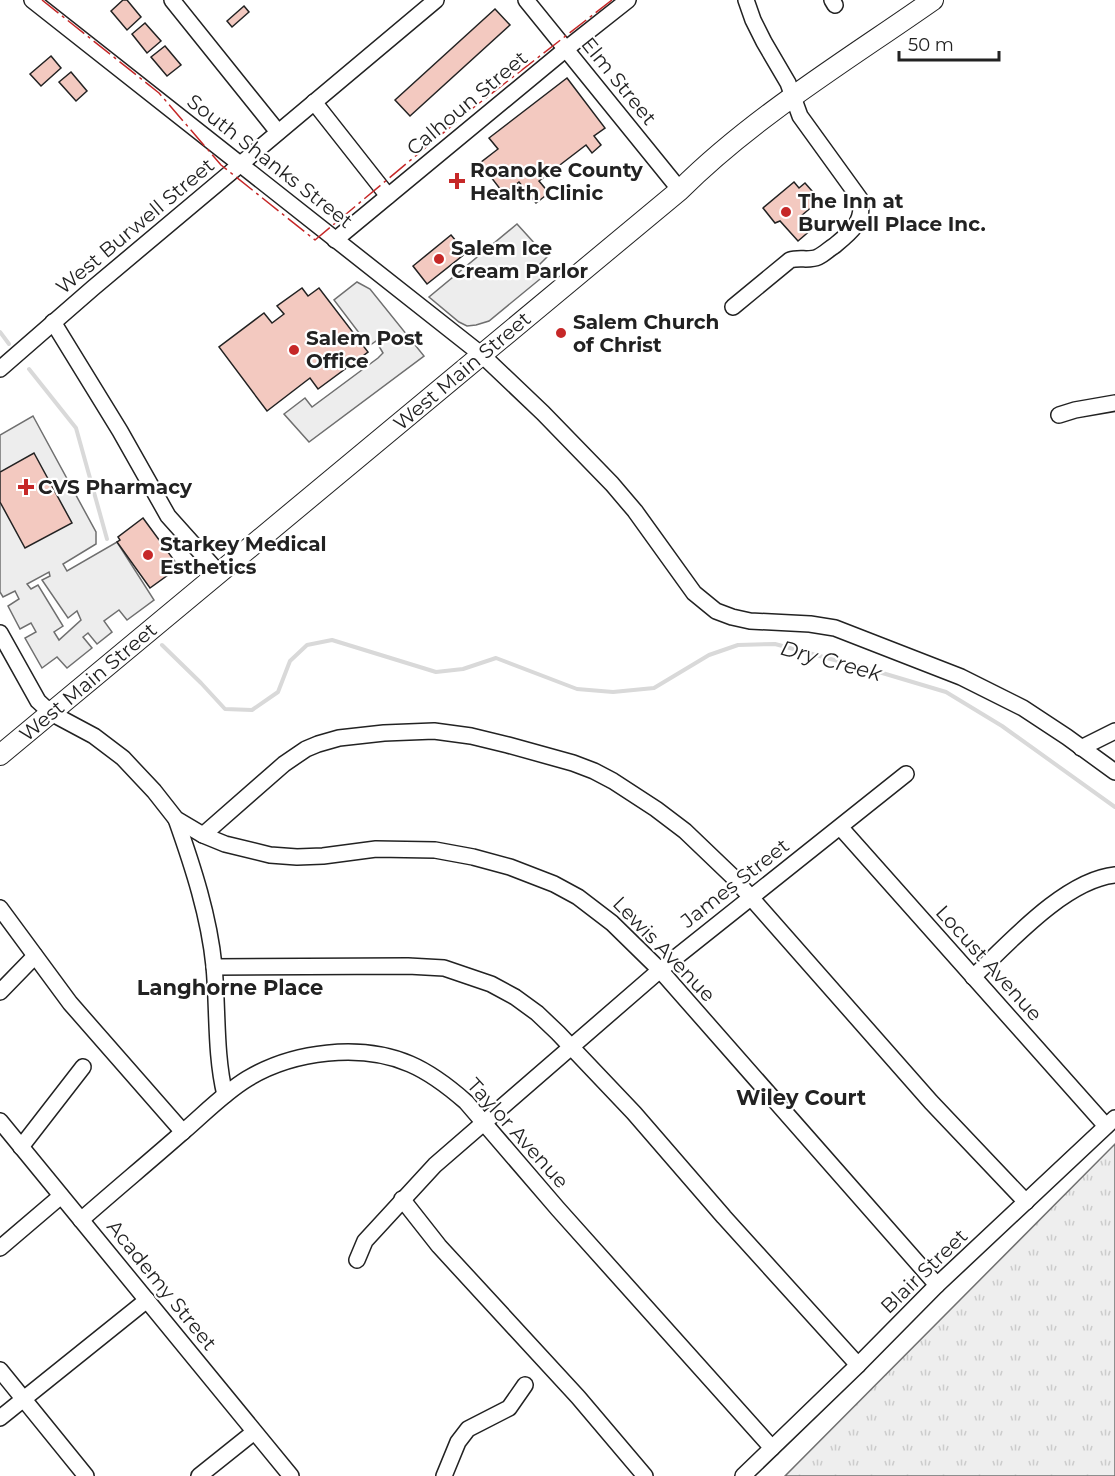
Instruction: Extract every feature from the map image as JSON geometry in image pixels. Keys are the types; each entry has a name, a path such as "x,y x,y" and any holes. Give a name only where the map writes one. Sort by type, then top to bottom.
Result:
{"main road":[{"name":"West Main Street","path":"0,756 680,190 703,167 794,98 933,0"}],"street":[{"name":"South Shanks Street","path":"32,0 482,355 612,484 635,511 694,592 716,611 750,621 810,624 835,628 984,688 1023,708 1115,772"},
{"path":"171,0 278,132"},
{"name":"West Burwell Street","path":"0,369 435,0"},
{"name":"Elm Street","path":"525,0 680,190"},
{"name":"Calhoun Street","path":"335,240 628,0"},
{"path":"733,306 790,260 818,258 850,233 860,218 862,208 860,199 800,116 788,83 753,20 746,0"},
{"path":"314,102 388,196"},
{"path":"53,322 120,431 168,516 219,573"},
{"path":"1059,415 1115,404"},
{"path":"0,633 38,702 51,713"},
{"name":"Lewis Avenue","path":"51,713 94,736 123,758 146,781 176,819 203,835 225,844 270,855 297,857 376,849 409,849 473,857 510,867 554,884 596,909 660,969 937,1285"},
{"path":"203,835 284,764 306,749 350,737 434,731 471,736 573,763 613,781 656,809 685,831 717,861 930,1102 1026,1202"},
{"path":"1082,748 1115,731"},
{"name":"James Street","path":"357,1260 365,1241 402,1199 435,1165 483,1122 660,969 841,828 906,774"},
{"path":"176,819 202,899 211,939 220,1075 225,1095"},
{"name":"Locust Avenue","path":"841,828 973,977 1111,1122"},
{"path":"973,977 1053,903 1089,880 1115,875"},
{"path":"0,908 70,1003 183,1132"},
{"path":"0,992 35,956"},
{"path":"214,968 408,966 444,968 491,984 515,997 537,1013 634,1113 724,1217 858,1365"},
{"name":"Taylor Avenue","path":"81,1220 225,1095 248,1078 290,1061 332,1054 366,1053 388,1057 430,1074 466,1102 558,1209 772,1448"},
{"path":"21,1147 83,1067"},
{"name":"Academy Street","path":"0,1121 291,1476"},
{"name":"Blair Street","path":"743,1476 937,1285 1111,1122"},
{"path":"0,1248 62,1196"},
{"path":"402,1199 439,1246 578,1397 645,1476"},
{"path":"0,1418 147,1300"},
{"path":"0,1370 86,1476"},
{"path":"444,1476 458,1442 468,1429 509,1408 525,1385"},
{"path":"199,1476 254,1432"}],"green space":[{"path":"1115,1144 1115,1476 785,1476"}],"shaded area":[{"path":"517,224 547,257 538,266 545,275 489,321 476,325 467,326 459,322 429,297"},
{"path":"357,282 370,289 424,356 309,442 284,414 305,398 312,407 383,353 376,341 369,346 334,300"},
{"path":"33,416 96,532 96,544 63,564 67,571 117,542 154,600 127,620 119,610 104,621 112,632 97,644 88,633 83,637 92,648 67,668 57,657 42,668 25,638 36,632 31,623 20,629 8,606 19,599 15,591 3,597 0,592 0,435","holes":["49,572 50,576 42,580 68,618 77,611 81,620 59,640 54,632 63,626 38,585 31,589 27,584"]}],"building":[{"path":"123,0 127,0 141,17 127,30 111,11"},
{"path":"244,6 249,12 232,27 227,21"},
{"path":"495,9 510,25 410,116 395,100"},
{"path":"145,23 161,41 147,53 132,34"},
{"path":"165,46 181,65 167,76 151,57"},
{"path":"51,56 61,68 41,86 30,74"},
{"path":"71,72 87,91 76,101 59,82"},
{"path":"567,78 605,128 594,136 601,145 592,153 586,145 539,181 549,193 536,203 519,182 504,194 480,163 498,149 489,138"},
{"name":"The Inn at Burwell Place Inc.","path":"794,182 799,188 805,183 820,200 801,216 812,229 798,241 780,221 775,223 763,208"},
{"name":"Salem Ice Cream Parlor","path":"451,235 466,253 427,284 413,266"},
{"name":"Salem Post Office","path":"302,288 308,296 319,288 368,352 318,389 310,378 267,411 219,347 264,313 272,323 284,314 277,306"},
{"name":"CVS Pharmacy","path":"34,453 72,523 25,548 0,502 0,472"},
{"name":"Starkey Medical Esthetics","path":"143,518 179,567 150,588 117,542 120,540 118,537"}],"waterway":[{"name":"Dry Creek","path":"0,332 9,344"},
{"name":"Dry Creek","path":"29,369 76,428 107,539"},
{"name":"Dry Creek","path":"162,645 225,709 252,710 278,692 290,661 307,645 332,640 436,672 463,669 496,658 577,689 613,692 654,688 709,655 738,645 775,644 946,692 1002,726 1115,807"}],"power":[{"path":"42,0 159,93 221,165 315,240 473,108 612,0"}],"place":[{"name":"Roanoke County Health Clinic","path":"457,181"},
{"name":"The Inn at Burwell Place Inc.","path":"786,212"},
{"name":"Salem Ice Cream Parlor","path":"439,259"},
{"name":"Salem Church of Christ","path":"561,333"},
{"name":"Salem Post Office","path":"294,350"},
{"name":"CVS Pharmacy","path":"26,487"},
{"name":"Starkey Medical Esthetics","path":"148,555"}],"district":[{"name":"Langhorne Place","path":"230,988"},
{"name":"Wiley Court","path":"801,1098"}]}
